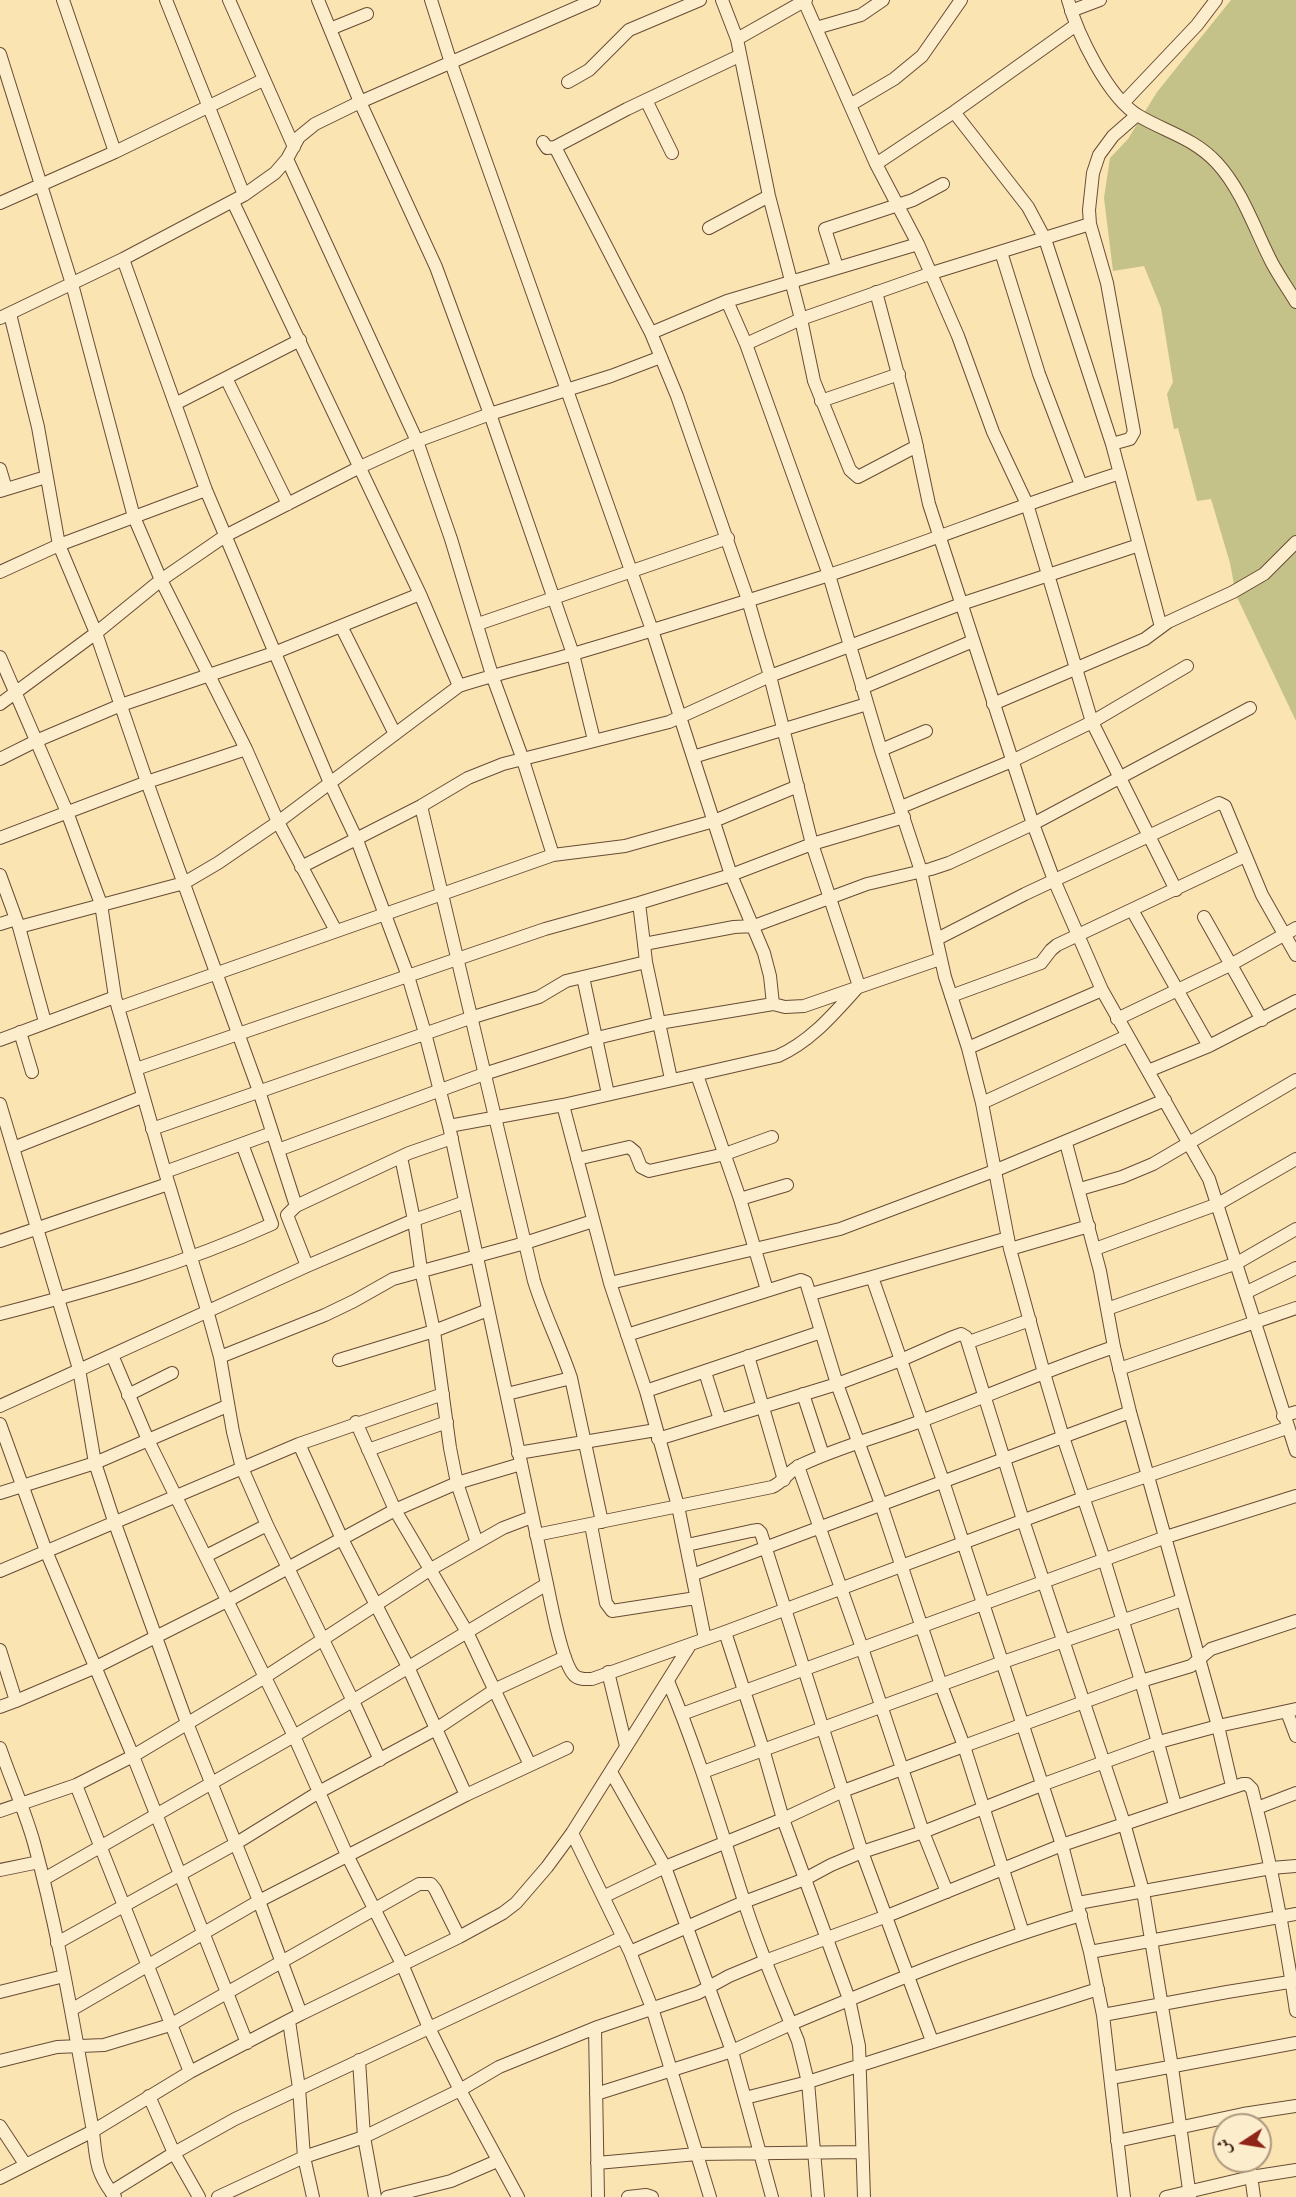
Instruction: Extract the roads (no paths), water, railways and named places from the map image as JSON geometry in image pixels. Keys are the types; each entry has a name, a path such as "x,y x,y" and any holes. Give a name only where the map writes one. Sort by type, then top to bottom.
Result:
{"street":[{"path":"63,0 115,152"},
{"path":"166,0 209,107 239,199 300,340 420,594 459,686"},
{"path":"229,0 294,147"},
{"path":"318,0 360,102 436,267 490,414 573,654 594,740"},
{"path":"431,0 451,63 651,630 731,874 768,963 773,1004"},
{"path":"307,1266 278,1150 260,1091 147,782 96,633 59,545 38,427 5,316 239,199 267,180 287,159 299,137 307,129 360,102 594,0"},
{"path":"568,82 589,70 628,30 700,0"},
{"path":"722,0 736,39 769,196 801,319 814,381 850,470 855,476 861,476 916,446"},
{"path":"816,27 861,15 883,0"},
{"path":"850,105 894,79 922,56 961,0"},
{"path":"1100,0 1070,6 1076,25 1101,72 1137,115 1190,140 1201,147 1217,163 1237,193 1272,264 1296,302"},
{"path":"1124,102 1197,25 1215,0"},
{"path":"736,39 805,1 876,164 932,273 968,360 993,432 1027,504 1092,722 1176,890"},
{"path":"330,29 367,14"},
{"path":"876,164 954,112 1076,25"},
{"path":"0,54 72,284 134,517 161,580 246,749 278,822 336,931"},
{"path":"739,56 549,144 651,333 677,396 748,600 784,729 812,844 859,986"},
{"path":"0,203 115,152 263,80"},
{"path":"646,100 672,153"},
{"path":"954,112 1028,207 1046,239 1112,444 1161,627"},
{"path":"1112,444 1132,438 1134,428 1107,283 1090,224 1090,192 1099,155 1113,136 1137,115"},
{"path":"287,159 417,441 553,855"},
{"path":"837,267 825,229 899,205 943,184"},
{"path":"709,228 769,196"},
{"path":"747,344 801,319 876,292 1090,224"},
{"path":"651,333 727,301 918,244"},
{"path":"1001,252 1039,374 1081,485"},
{"path":"123,259 206,490 330,783 357,840 408,976 450,1132 547,1584 565,1657 572,1673 578,1678 592,1679 690,1645 1023,1520 1148,1477 1289,1419"},
{"path":"876,292 899,374 939,538 1033,824 1054,880 1102,990 1209,1179 1289,1419 1296,1451"},
{"path":"727,301 747,344 829,575 881,750 921,870 940,959 982,1102 1009,1244 1044,1373 1141,1681 1175,1805"},
{"path":"175,404 300,340"},
{"path":"0,704 96,633 161,580 225,536 360,467 417,441 661,357"},
{"path":"821,401 899,374"},
{"path":"226,378 288,504"},
{"path":"0,469 3,490 46,477"},
{"path":"0,924 18,923 184,883 278,822 459,686 573,654 829,575 1120,473"},
{"path":"0,572 59,545 206,490"},
{"path":"478,624 728,538"},
{"path":"993,704 1137,643 1161,627 1264,574 1296,542"},
{"path":"301,867 421,806 468,778 522,758 658,725 770,676 850,648 961,604 1140,545"},
{"path":"0,759 121,705 209,677 274,653 420,594"},
{"path":"341,626 395,734"},
{"path":"862,688 973,641"},
{"path":"0,657 67,812 101,904 116,1002 220,1357 227,1406 242,1468 380,1760"},
{"path":"136,1069 545,929 731,874 903,812 1092,722 1187,666"},
{"path":"693,757 867,704"},
{"path":"644,944 734,927 754,926 867,884 945,865 1033,824 1250,708"},
{"path":"881,750 926,731"},
{"path":"0,838 147,782 246,749"},
{"path":"0,1040 45,1022 217,974 553,855 625,846 714,821 798,786"},
{"path":"937,939 1054,880 1150,837 1209,806 1221,803 1231,820 1262,895 1296,955"},
{"path":"421,806 525,1243 543,1310 571,1378 585,1442 606,1603 612,1611 696,1598"},
{"path":"951,996 1036,965 1044,960 1053,947 1245,856"},
{"path":"0,875 18,923 45,1022"},
{"path":"639,903 646,962 671,1079"},
{"path":"1132,910 1209,1046"},
{"path":"1204,917 1262,1020"},
{"path":"1117,1019 1232,964 1296,928"},
{"path":"278,1150 484,1074 597,1038 659,1023 773,1004 785,1008 799,1007 940,959"},
{"path":"152,1129 425,1033 539,997 566,981 646,962"},
{"path":"583,977 608,1094"},
{"path":"0,1314 116,1283 192,1258 272,1224 292,1210 424,1147 450,1132 495,1118 769,1059 789,1052 816,1032 859,986"},
{"path":"968,1048 1102,990"},
{"path":"1148,1071 1209,1046 1296,1001"},
{"path":"20,1032 32,1072"},
{"path":"982,1102 1127,1036"},
{"path":"697,1075 740,1200 767,1290"},
{"path":"1080,1189 1136,1172 1296,1080"},
{"path":"13,1148 142,1097"},
{"path":"610,1283 840,1229 1066,1143 1165,1100"},
{"path":"0,1104 79,1369 95,1463 114,1521 187,1723 259,1901 301,2014"},
{"path":"563,1105 610,1283 646,1391 678,1506 705,1639"},
{"path":"0,1241 37,1230 272,1133"},
{"path":"577,1159 629,1147 635,1152 641,1167 649,1171 724,1154 772,1137"},
{"path":"1066,1143 1095,1249 1114,1347 1130,1412 1218,1726 1232,1786"},
{"path":"242,1144 272,1224"},
{"path":"401,1157 434,1331 457,1483 477,1542"},
{"path":"1095,1249 1218,1204 1296,1159"},
{"path":"740,1200 787,1185"},
{"path":"0,1406 307,1266 414,1220 465,1202"},
{"path":"220,1357 325,1315 393,1279 525,1243 593,1221"},
{"path":"811,1294 872,1277 1089,1226"},
{"path":"1107,1309 1237,1263 1296,1229"},
{"path":"1247,1292 1296,1268"},
{"path":"872,1277 944,1480 1044,1784 1080,1909 1103,2015 1124,2197"},
{"path":"627,1335 801,1280 807,1283 837,1384 964,1746 1023,1933"},
{"path":"1119,1369 1296,1308"},
{"path":"339,1360 434,1331 488,1310"},
{"path":"969,1342 1030,1320"},
{"path":"646,1391 821,1332"},
{"path":"0,1707 96,1667 227,1601 395,1510 520,1458 585,1442 657,1435 720,1420 837,1384 958,1335 965,1336 969,1342 1023,1520 1124,1823 1143,1891 1190,2195"},
{"path":"536,1535 761,1490 778,1484 798,1466 823,1455 922,1421 1114,1347"},
{"path":"112,1354 148,1440 294,1736 347,1855 402,1964 429,2028 497,2162 518,2197"},
{"path":"748,1356 784,1479"},
{"path":"705,1372 720,1420"},
{"path":"128,1395 172,1373"},
{"path":"507,1394 571,1378"},
{"path":"0,1571 298,1443 443,1394"},
{"path":"803,1394 823,1455"},
{"path":"0,1493 95,1463 227,1406"},
{"path":"692,1575 1130,1412"},
{"path":"356,1422 395,1510 467,1632 496,1689 530,1765"},
{"path":"368,1450 447,1422"},
{"path":"0,1424 46,1551 133,1756 247,2043"},
{"path":"298,1443 342,1539 408,1667 466,1795"},
{"path":"798,1466 923,1832 947,1892"},
{"path":"682,1714 1104,1559 1296,1496"},
{"path":"0,1811 76,1785 133,1756 265,1677 431,1569 503,1528 532,1517"},
{"path":"206,1556 267,1525"},
{"path":"687,1545 756,1530 761,1533 862,1852 932,2041"},
{"path":"44,1879 294,1736 547,1584"},
{"path":"703,1772 1003,1662 1182,1600"},
{"path":"604,1896 665,1867 783,1819 843,1791 1141,1681 1191,1666 1211,1648 1296,1621"},
{"path":"725,1632 764,1749 783,1819 849,1999 859,2046 864,2197"},
{"path":"0,2178 93,2131 190,2072 301,2014 459,1937 516,1904 572,1833 690,1645"},
{"path":"0,1650 16,1701"},
{"path":"57,1943 235,1844 319,1792 436,1729 496,1689 565,1657"},
{"path":"608,1672 626,1746"},
{"path":"668,1681 703,1772 765,1961 798,2041 808,2082 818,2197"},
{"path":"630,1952 744,1902 805,1879 862,1852 923,1832 1159,1742 1218,1726 1292,1711 1296,1736"},
{"path":"71,2010 259,1901 466,1795 567,1748"},
{"path":"1,1754 21,1804 44,1879 71,2010 98,2171 113,2195 174,2153 235,2119 623,1936"},
{"path":"611,1772 665,1867 732,2051 772,2197"},
{"path":"218,2197 304,2157 364,2137 460,2090 499,2067 595,2028 688,1997 765,1961 887,1916 1062,1845 1242,1784 1250,1786 1257,1808 1282,1917 1294,1982 1296,2012"},
{"path":"76,1785 190,2072"},
{"path":"1257,1808 1296,1793"},
{"path":"572,1833 630,1952 672,2072 710,2197"},
{"path":"0,1870 39,1862"},
{"path":"596,2094 672,2072 732,2051 849,1999 1080,1909 1143,1891 1271,1868 1296,1866"},
{"path":"0,2061 57,2047 112,2043 170,2025 419,1884 431,1884 435,1889 459,1937"},
{"path":"1090,1952 1296,1914"},
{"path":"0,1992 64,1976"},
{"path":"1103,2015 1294,1982"},
{"path":"745,2098 808,2082 1098,1989"},
{"path":"289,2021 299,2088 304,2157 313,2197"},
{"path":"595,2028 598,2197"},
{"path":"1111,2078 1296,2043"},
{"path":"359,2060 364,2137 375,2197"},
{"path":"149,2096 193,2195"},
{"path":"1270,2113 1296,2106"},
{"path":"1117,2141 1212,2124"},
{"path":"0,2126 25,2164"},
{"path":"597,2163 697,2154 862,2151"},
{"path":"387,2197 451,2181 497,2162"},
{"path":"1166,2197 1190,2195 1251,2177 1296,2170"},
{"path":"1250,2173 1254,2197"},
{"path":"628,2197 646,2195 652,2197"}]}
